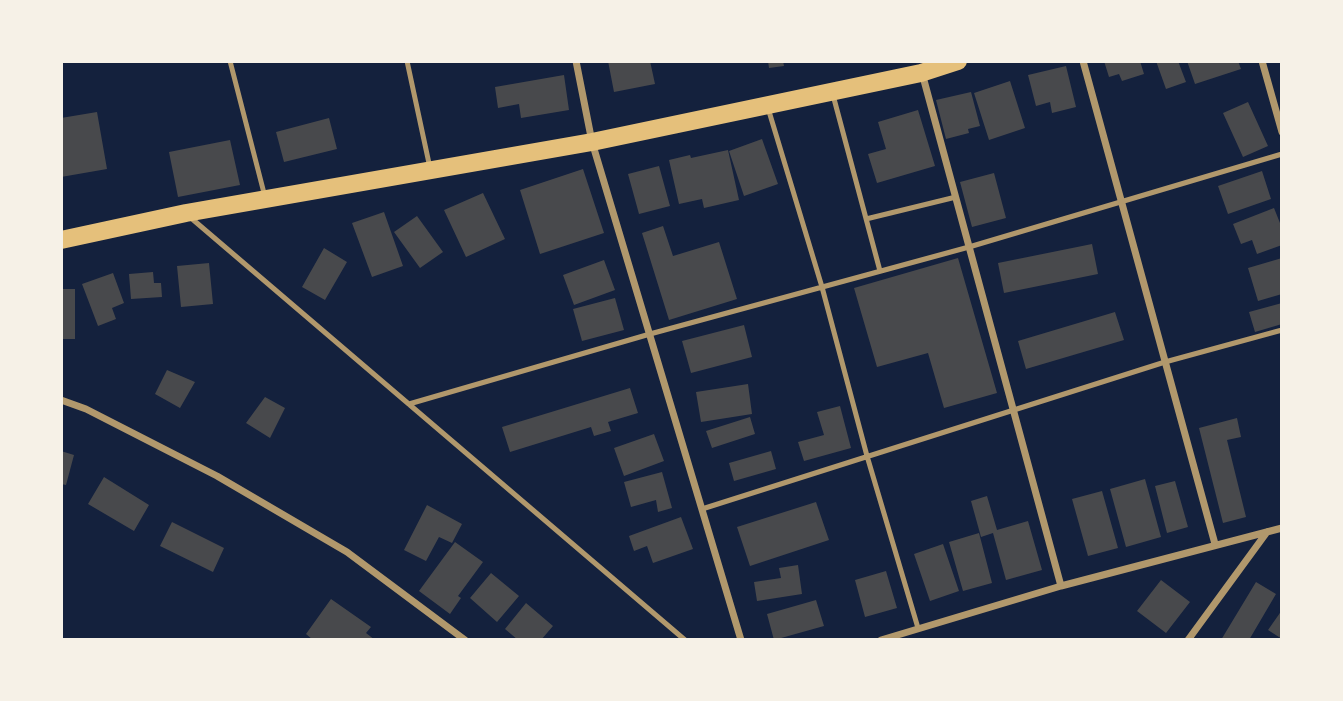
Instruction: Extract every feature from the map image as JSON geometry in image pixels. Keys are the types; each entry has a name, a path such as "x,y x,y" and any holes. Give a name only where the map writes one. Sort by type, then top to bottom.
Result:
{"main road":[{"path":"61,240 186,214 592,142 922,73 958,61"}],"street":[{"path":"576,61 592,142 741,640"},
{"path":"1083,61 1215,544"},
{"path":"1262,61 1282,132"},
{"path":"922,73 1061,586"},
{"path":"61,400 86,409 217,476 347,552 465,640"},
{"path":"881,640 1061,586 1282,528"},
{"path":"1188,640 1267,532"}],"lane":[{"path":"230,61 265,200"},
{"path":"407,61 430,169"},
{"path":"832,92 880,271"},
{"path":"767,105 822,287 867,456 918,628"},
{"path":"409,404 650,334 969,247 1282,154"},
{"path":"866,219 956,197"},
{"path":"186,214 685,640"},
{"path":"702,509 1165,362 1282,330"}],"building":[{"path":"608,61 650,61 655,84 614,92"},
{"path":"768,61 783,61 784,66 769,68"},
{"path":"1104,61 1140,61 1144,74 1122,81 1119,74 1109,77"},
{"path":"1156,61 1178,61 1186,82 1166,89"},
{"path":"1187,61 1238,61 1241,69 1195,84"},
{"path":"1066,66 1076,107 1052,113 1050,102 1036,106 1028,75"},
{"path":"564,75 569,110 521,118 519,104 498,108 495,87"},
{"path":"1010,81 1025,128 989,140 974,93"},
{"path":"971,92 980,126 968,129 969,133 946,139 936,100"},
{"path":"1248,102 1268,146 1243,157 1223,113"},
{"path":"918,110 935,166 877,183 868,154 886,149 878,122"},
{"path":"97,112 107,169 61,177 61,118"},
{"path":"329,118 337,149 284,162 276,132"},
{"path":"762,139 778,184 744,196 729,151"},
{"path":"230,140 240,185 178,197 169,152"},
{"path":"728,150 739,200 704,208 702,199 679,204 669,160"},
{"path":"659,166 670,206 639,214 628,174"},
{"path":"583,169 604,233 540,254 520,190"},
{"path":"1262,171 1271,199 1228,214 1218,186"},
{"path":"994,173 1006,218 972,227 960,182"},
{"path":"483,193 505,239 466,257 444,210"},
{"path":"1274,208 1282,228 1282,245 1257,254 1252,240 1241,244 1233,224"},
{"path":"384,212 403,266 372,277 352,223"},
{"path":"417,216 443,252 420,268 394,232"},
{"path":"663,226 673,256 719,242 737,299 669,320 642,233"},
{"path":"1092,244 1098,274 1004,293 998,263"},
{"path":"324,248 347,262 325,300 302,287"},
{"path":"958,258 997,393 944,408 928,353 877,367 854,288"},
{"path":"1282,258 1282,294 1258,301 1248,268"},
{"path":"604,260 615,290 574,305 563,275"},
{"path":"209,263 213,304 181,307 177,266"},
{"path":"153,272 154,283 161,283 162,297 131,299 129,274"},
{"path":"113,273 124,303 112,308 116,319 98,326 82,284"},
{"path":"61,289 75,289 75,339 61,339"},
{"path":"615,298 624,330 582,341 573,309"},
{"path":"1282,303 1282,324 1255,332 1249,312"},
{"path":"1115,312 1124,340 1026,369 1018,341"},
{"path":"744,325 752,357 691,373 682,341"},
{"path":"167,370 195,382 180,408 155,394"},
{"path":"748,384 752,414 701,422 696,392"},
{"path":"630,388 638,413 608,422 611,431 594,436 591,427 510,452 502,427"},
{"path":"265,397 285,408 270,438 246,423"},
{"path":"840,406 851,448 804,461 798,442 824,435 817,412"},
{"path":"750,417 755,434 712,448 706,431"},
{"path":"1237,418 1241,437 1227,440 1246,517 1223,523 1199,428"},
{"path":"654,434 664,461 624,476 614,448"},
{"path":"61,451 74,455 66,485 61,484"},
{"path":"771,451 776,469 734,481 729,463"},
{"path":"662,472 672,508 658,512 656,500 631,507 624,482"},
{"path":"104,477 149,505 134,531 88,504"},
{"path":"1145,479 1161,537 1126,547 1110,489"},
{"path":"1175,481 1188,527 1167,533 1155,486"},
{"path":"1102,491 1118,548 1088,556 1072,499"},
{"path":"987,496 997,530 1028,521 1042,570 1006,580 993,533 981,537 971,501"},
{"path":"816,502 829,540 750,566 737,527"},
{"path":"427,505 462,524 452,543 439,537 426,561 404,550"},
{"path":"681,517 693,549 653,563 647,546 634,551 629,536"},
{"path":"172,522 224,548 213,572 160,546"},
{"path":"979,533 992,583 963,591 949,542"},
{"path":"455,542 483,562 458,596 461,598 450,614 419,591"},
{"path":"943,544 959,591 930,601 914,554"},
{"path":"798,565 802,594 757,601 754,582 781,578 779,568"},
{"path":"886,571 897,608 865,617 855,580"},
{"path":"491,573 519,596 497,622 470,598"},
{"path":"1161,580 1190,602 1166,633 1137,611"},
{"path":"1256,582 1276,594 1249,640 1221,640"},
{"path":"331,599 371,627 366,633 375,640 313,640 306,634"},
{"path":"816,600 824,626 774,640 767,614"},
{"path":"526,603 553,626 541,640 518,640 505,629"},
{"path":"1282,610 1282,639 1268,630"}]}
